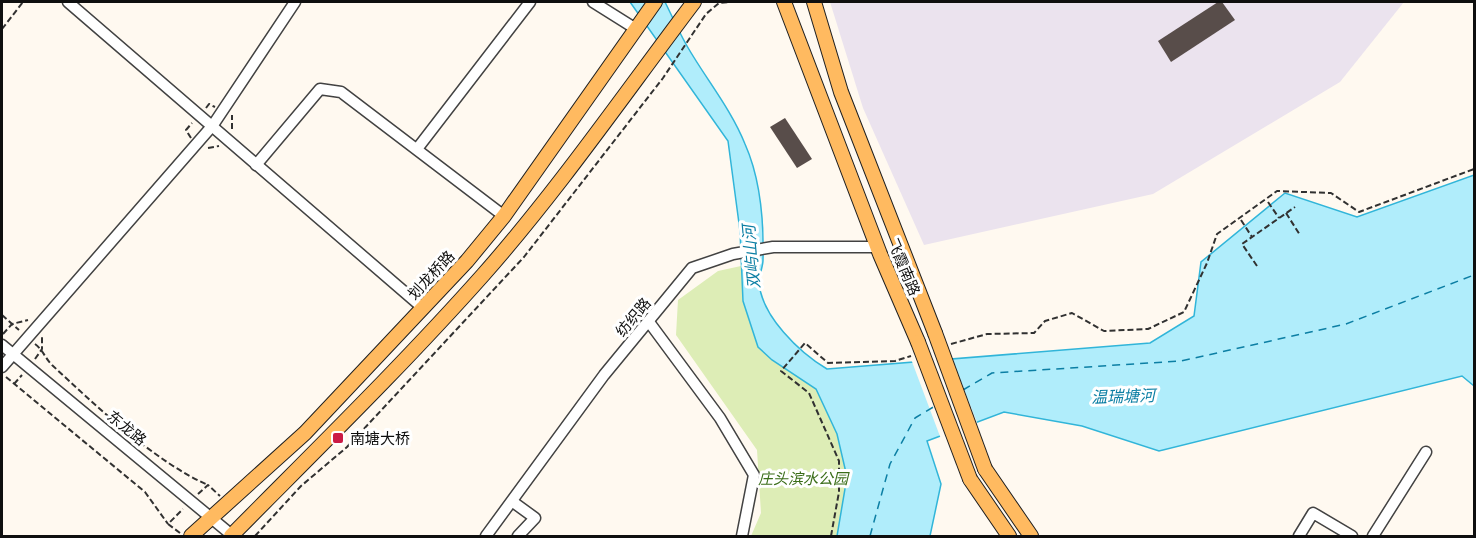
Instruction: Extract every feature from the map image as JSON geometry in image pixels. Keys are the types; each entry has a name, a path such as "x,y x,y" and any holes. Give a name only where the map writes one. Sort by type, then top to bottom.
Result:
{"main road":[{"name":"划龙桥路","path":"191,537 305,432 423,308 504,216 655,2"},
{"path":"232,536 483,275 521,230 694,2"},
{"name":"飞霞南路","path":"784,2 877,247 970,479 1009,537"},
{"name":"飞霞南路","path":"814,2 841,92 935,333 985,469 1031,537"}],"street":[{"path":"68,2 423,308"},
{"path":"2,367 213,125 295,2"},
{"path":"417,149 530,2"},
{"path":"593,2 636,29"},
{"path":"256,165 320,89 341,92 504,216"},
{"name":"纺织路","path":"486,537 604,375 650,322 692,268 733,254 773,247 877,247"},
{"path":"650,322 720,418 754,475 742,537"},
{"name":"东龙路","path":"2,345 232,536"},
{"path":"1373,537 1426,452"},
{"path":"513,502 535,518 518,537"},
{"path":"1299,537 1313,513 1352,537"}],"path":[{"path":"2,29 23,2"},
{"path":"941,347 987,334 1034,333 1045,321 1072,313 1104,331 1148,329 1184,312 1207,263 1217,234 1277,191 1331,193 1359,212 1474,169"},
{"path":"1268,202 1279,218"},
{"path":"1257,266 1242,244 1295,207"},
{"path":"1286,213 1300,235"},
{"path":"1241,220 1252,237"},
{"path":"2,315 42,349 46,359 65,377 169,465 208,485"},
{"path":"2,336 12,324"},
{"path":"831,537 839,492 839,461 809,393 781,371 805,343 828,363 895,361 918,348"},
{"path":"2,372 145,492 168,524"}],"shaded area":[{"path":"830,2 1404,2 1340,82 1153,194 924,245 863,108"}],"green space":[{"name":"庄头滨水公园","path":"741,266 743,301 758,347 772,360 816,389 837,434 847,477 837,536 751,536 761,513 757,450 676,335 678,300 718,271"}],"water":[{"path":"630,2 665,2 687,46 733,119 750,158 758,186 763,245 763,263 759,282 761,295 774,320 784,332 805,353 827,369 1150,343 1194,316 1201,262 1285,193 1357,217 1474,175 1474,386 1462,376 1159,451 1082,426 1004,412 927,441 941,484 930,536 837,536 847,477 837,434 816,389 772,360 758,347 743,301 740,231 728,141"}],"pier":[{"path":"951,356 978,425 941,439 911,359"}],"building":[{"path":"1218,2 1222,2 1235,20 1171,62 1158,41"},
{"path":"785,118 812,159 797,168 770,127"}],"ferry route":[{"path":"963,390 992,373 1181,361 1346,324 1474,275"},
{"path":"870,536 890,464 915,418 935,406"}],"place":[{"name":"南塘大桥","path":"338,438"}],"water label":[{"name":"双屿山河","path":"751,257"},
{"name":"温瑞塘河","path":"1123,396"}]}
